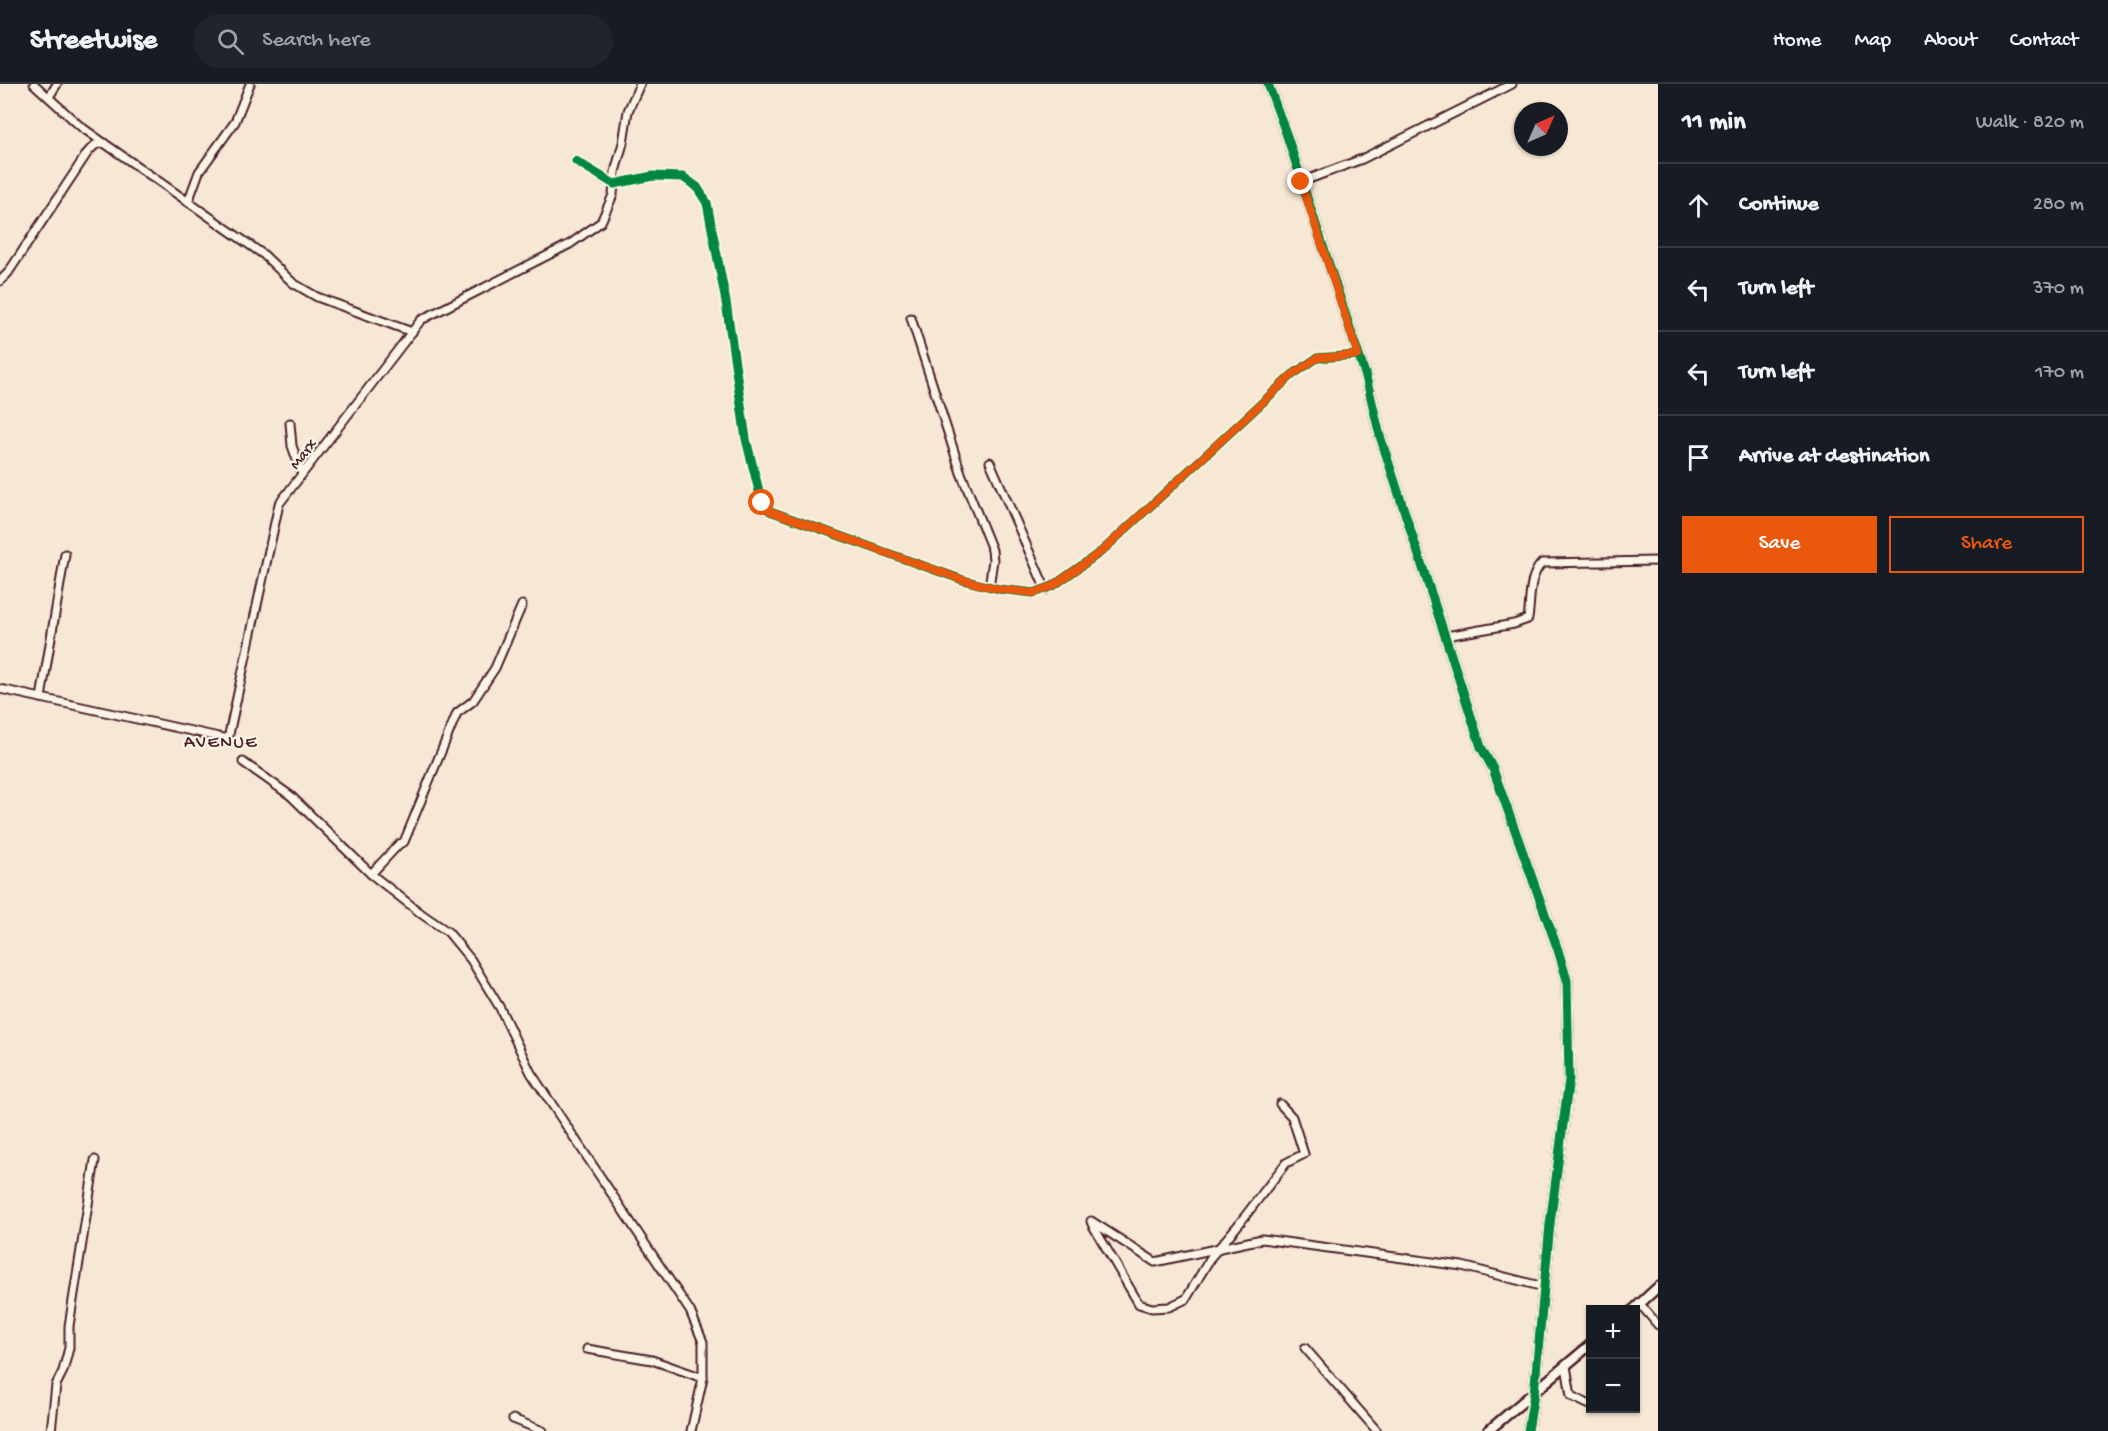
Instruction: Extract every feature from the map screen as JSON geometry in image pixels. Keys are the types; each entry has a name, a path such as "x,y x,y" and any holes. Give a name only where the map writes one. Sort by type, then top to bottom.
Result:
{"street":[{"path":"34,84 80,126 264,255 293,283 317,297 412,332"},
{"path":"49,97 57,84"},
{"path":"189,202 199,172 235,122 250,84"},
{"name":"Marx","path":"0,689 228,739 279,504 421,320 570,244 601,222 613,195 615,172 628,111 640,84"},
{"path":"1268,84 1366,377 1380,436 1480,747 1497,780 1567,980 1569,1079 1528,1431"},
{"path":"1301,182 1362,159 1512,84"},
{"path":"0,281 8,273 88,152 95,145 104,143"},
{"path":"576,161 614,184 653,176 683,177 697,187 707,203 726,302 746,439 762,503 770,511 963,580 989,587 1022,593 1046,590 1102,551 1292,375 1317,358 1358,355"},
{"path":"911,318 961,473 992,550 993,560 989,587"},
{"path":"290,423 292,446 302,474"},
{"path":"990,462 1046,590"},
{"path":"41,698 65,554"},
{"path":"1446,636 1514,624 1528,619 1532,581 1535,570 1542,563 1658,561"},
{"path":"371,874 399,844 404,842 457,713 473,701 495,668 522,605"},
{"path":"243,762 291,796 371,874 448,932 471,960 500,1008 531,1073 690,1311 703,1342 703,1378 692,1431"},
{"path":"1280,1104 1292,1117 1304,1154 1286,1163 1218,1248 1186,1299 1169,1307 1152,1308 1139,1304 1125,1284 1091,1221 1155,1262 1218,1248 1262,1239 1462,1266 1544,1287"},
{"path":"51,1431 56,1385 63,1371 69,1348 69,1326 95,1160"},
{"path":"1638,1305 1658,1287"},
{"path":"1640,1310 1658,1325"},
{"path":"1305,1348 1377,1431"},
{"path":"1488,1431 1586,1348"},
{"path":"587,1349 652,1360 703,1378"},
{"path":"1566,1366 1571,1396 1586,1403"},
{"path":"513,1419 543,1431"}],"cycle path":[{"path":"1268,84 1366,377 1380,436 1481,747 1493,769 1567,980 1569,1079 1550,1224 1534,1394 1528,1431"},
{"path":"576,161 614,184 653,176 683,177 697,187 707,203 726,302 746,439 762,503 770,511 963,580 999,589 1034,593 1053,586 1102,551 1292,375 1317,358 1358,355"}],"district":[{"name":"AVENUE","path":"221,741"}],"route":[{"path":"762,503 770,511 963,580 1022,593 1046,590 1102,551 1292,375 1317,358 1358,355 1301,182"}]}
